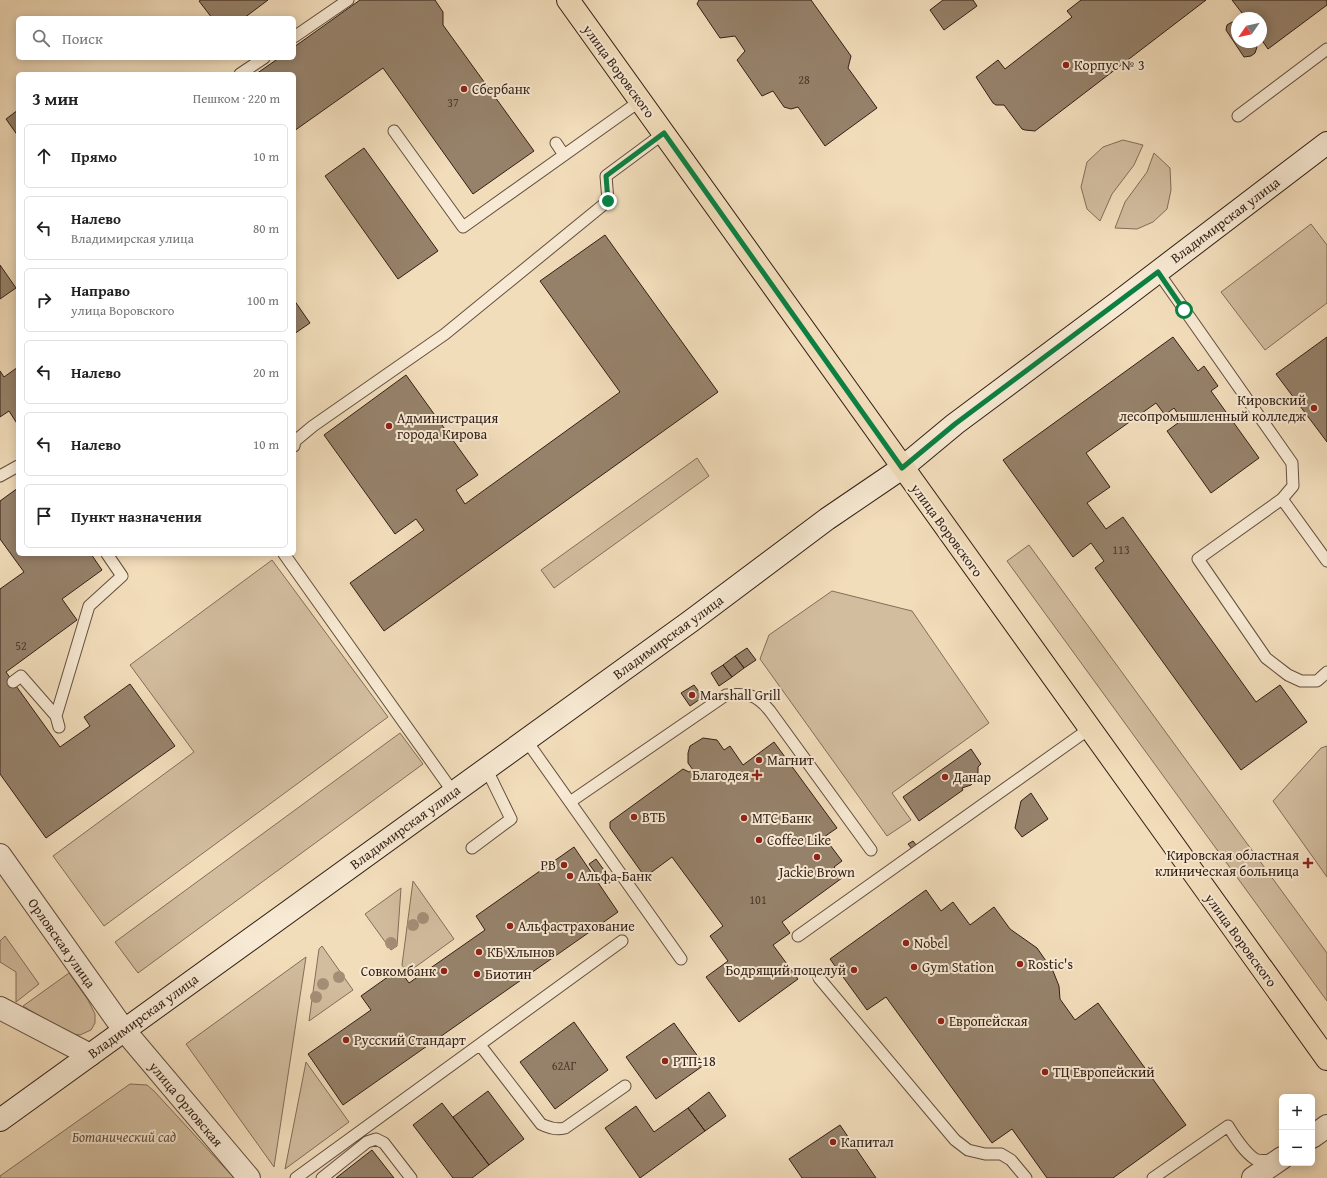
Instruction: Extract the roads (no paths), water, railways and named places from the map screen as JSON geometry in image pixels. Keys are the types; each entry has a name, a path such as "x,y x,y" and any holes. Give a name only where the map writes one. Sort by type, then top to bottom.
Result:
{"main road":[{"name":"улица Воровского","path":"568,0 1089,729 1327,1059"},
{"name":"Владимирская улица","path":"0,1120 691,621 827,519 902,468 955,424 1158,272 1327,142"},
{"name":"Орловская улица","path":"0,855 124,1030"},
{"path":"0,1008 90,1055"},
{"name":"улица Орловская","path":"124,1030 249,1178"},
{"path":"1315,1135 1327,1126"},
{"path":"1253,1178 1279,1160"}],"lane":[{"path":"296,36 348,0"},
{"path":"1238,116 1327,49"},
{"path":"243,72 261,60"},
{"path":"394,131 463,227 640,101"},
{"path":"296,440 313,426 444,334 608,201 606,176 664,133"},
{"path":"556,143 564,155"},
{"path":"1158,272 1292,463 1293,486 1282,498 1198,559 1266,658 1288,675 1301,681 1317,681 1327,672"},
{"path":"0,476 16,467"},
{"path":"1282,498 1327,561"},
{"path":"56,716 89,606 122,576 108,556"},
{"path":"285,556 453,792"},
{"path":"13,682 21,676 56,716 59,727"},
{"path":"570,802 726,695 749,695 761,700 770,711 871,850"},
{"path":"798,936 1089,729"},
{"path":"526,740 681,959"},
{"path":"472,848 511,819 486,768"},
{"path":"296,1178 622,941"},
{"path":"819,978 955,1140 968,1150 985,1154 1001,1154 1011,1160 1026,1178"},
{"path":"480,1044 541,1124 549,1128 558,1130 565,1128 625,1086"},
{"path":"1153,1178 1228,1126 1247,1152 1256,1159 1279,1159"},
{"path":"322,1178 368,1142 376,1139 384,1143 411,1178"}],"place":[{"name":"Корпус № 3","path":"1066,65"},
{"name":"Сбербанк","path":"464,89"},
{"name":"Кировский лесопромышленный колледж","path":"1314,408"},
{"name":"Администрация города Кирова","path":"389,426"},
{"name":"Marshall Grill","path":"692,695"},
{"name":"Магнит","path":"759,760"},
{"name":"Благодея","path":"757,775"},
{"name":"Данар","path":"945,777"},
{"name":"ВТБ","path":"634,817"},
{"name":"МТС Банк","path":"744,818"},
{"name":"Coffee Like","path":"759,840"},
{"name":"Jackie Brown","path":"817,857"},
{"name":"Кировская областная клиническая больница","path":"1308,863"},
{"name":"РВ","path":"564,865"},
{"name":"Альфа-Банк","path":"570,876"},
{"name":"Альфастрахование","path":"510,926"},
{"name":"Nobel","path":"906,943"},
{"name":"КБ Хлынов","path":"479,952"},
{"name":"Rostiс's","path":"1020,964"},
{"name":"Gym Station","path":"914,967"},
{"name":"Бодрящий поцелуй","path":"854,970"},
{"name":"Совкомбанк","path":"444,971"},
{"name":"Биотин","path":"477,974"},
{"name":"Европейская","path":"941,1021"},
{"name":"Русский Стандарт","path":"346,1040"},
{"name":"РТП-18","path":"665,1061"},
{"name":"ТЦ Европейский","path":"1045,1072"},
{"name":"Капитал","path":"833,1142"}],"park label":[{"name":"Ботанический сад","path":"124,1137"}]}
